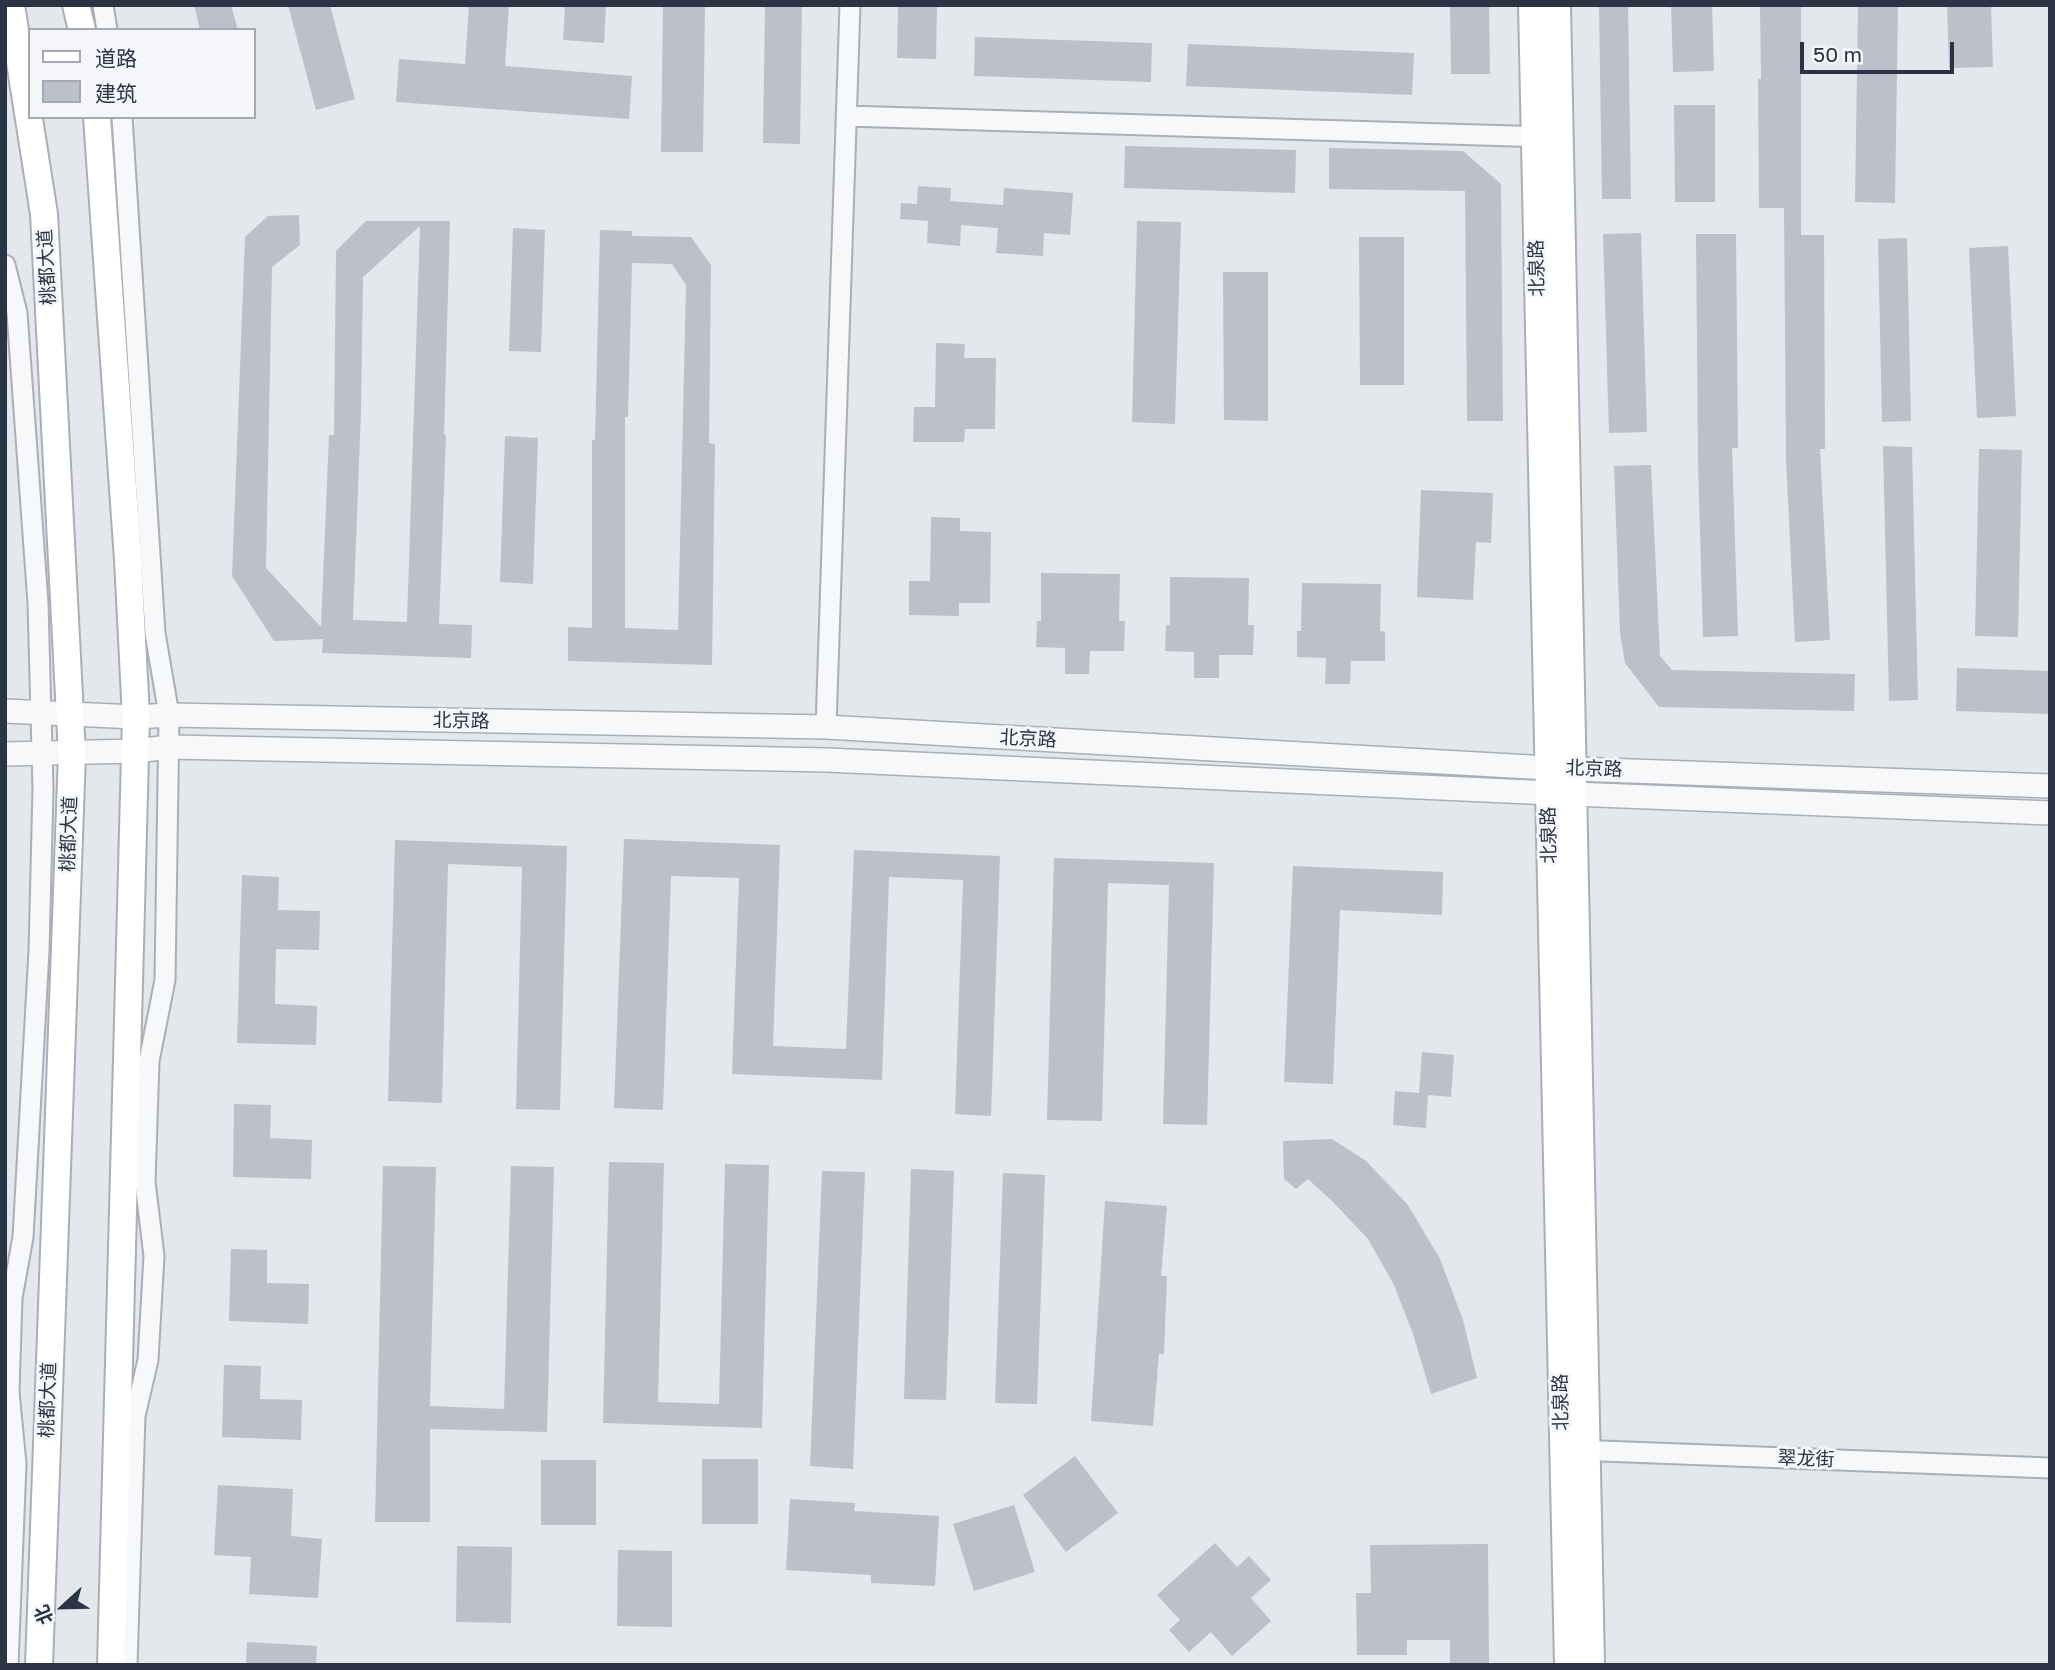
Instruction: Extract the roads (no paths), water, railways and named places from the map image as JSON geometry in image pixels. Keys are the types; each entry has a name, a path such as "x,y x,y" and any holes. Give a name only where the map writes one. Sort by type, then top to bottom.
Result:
{"main road":[{"name":"桃都大道","path":"10,5 28,116"},
{"path":"76,5 82,28"},
{"name":"北泉路","path":"1532,5 1547,137 1574,1450 1568,1665"},
{"name":"北泉路","path":"1547,137 1557,5"},
{"name":"桃都大道","path":"28,119 44,215 72,754 38,1665"},
{"path":"97,119 128,547 136,717 120,1626 111,1665"},
{"name":"北泉路","path":"1574,1450 1591,1665"}],"street":[{"path":"103,5 107,28"},
{"path":"826,727 850,5"},
{"path":"846,116 1547,137"},
{"path":"122,119 155,633 169,715 165,981 149,1061 145,1182 154,1256 148,1360 135,1416 120,1626 127,1665"},
{"path":"5,265 17,313 38,603 42,755 37,992 23,1237 12,1298 9,1392 16,1464 8,1665"},
{"name":"北京路","path":"5,711 136,717 169,715 826,727 1560,781 2050,813"},
{"name":"北京路","path":"5,754 72,754 169,747 827,760 1560,781 2050,786"},
{"name":"翠龙街","path":"1574,1450 2050,1468"}]}
